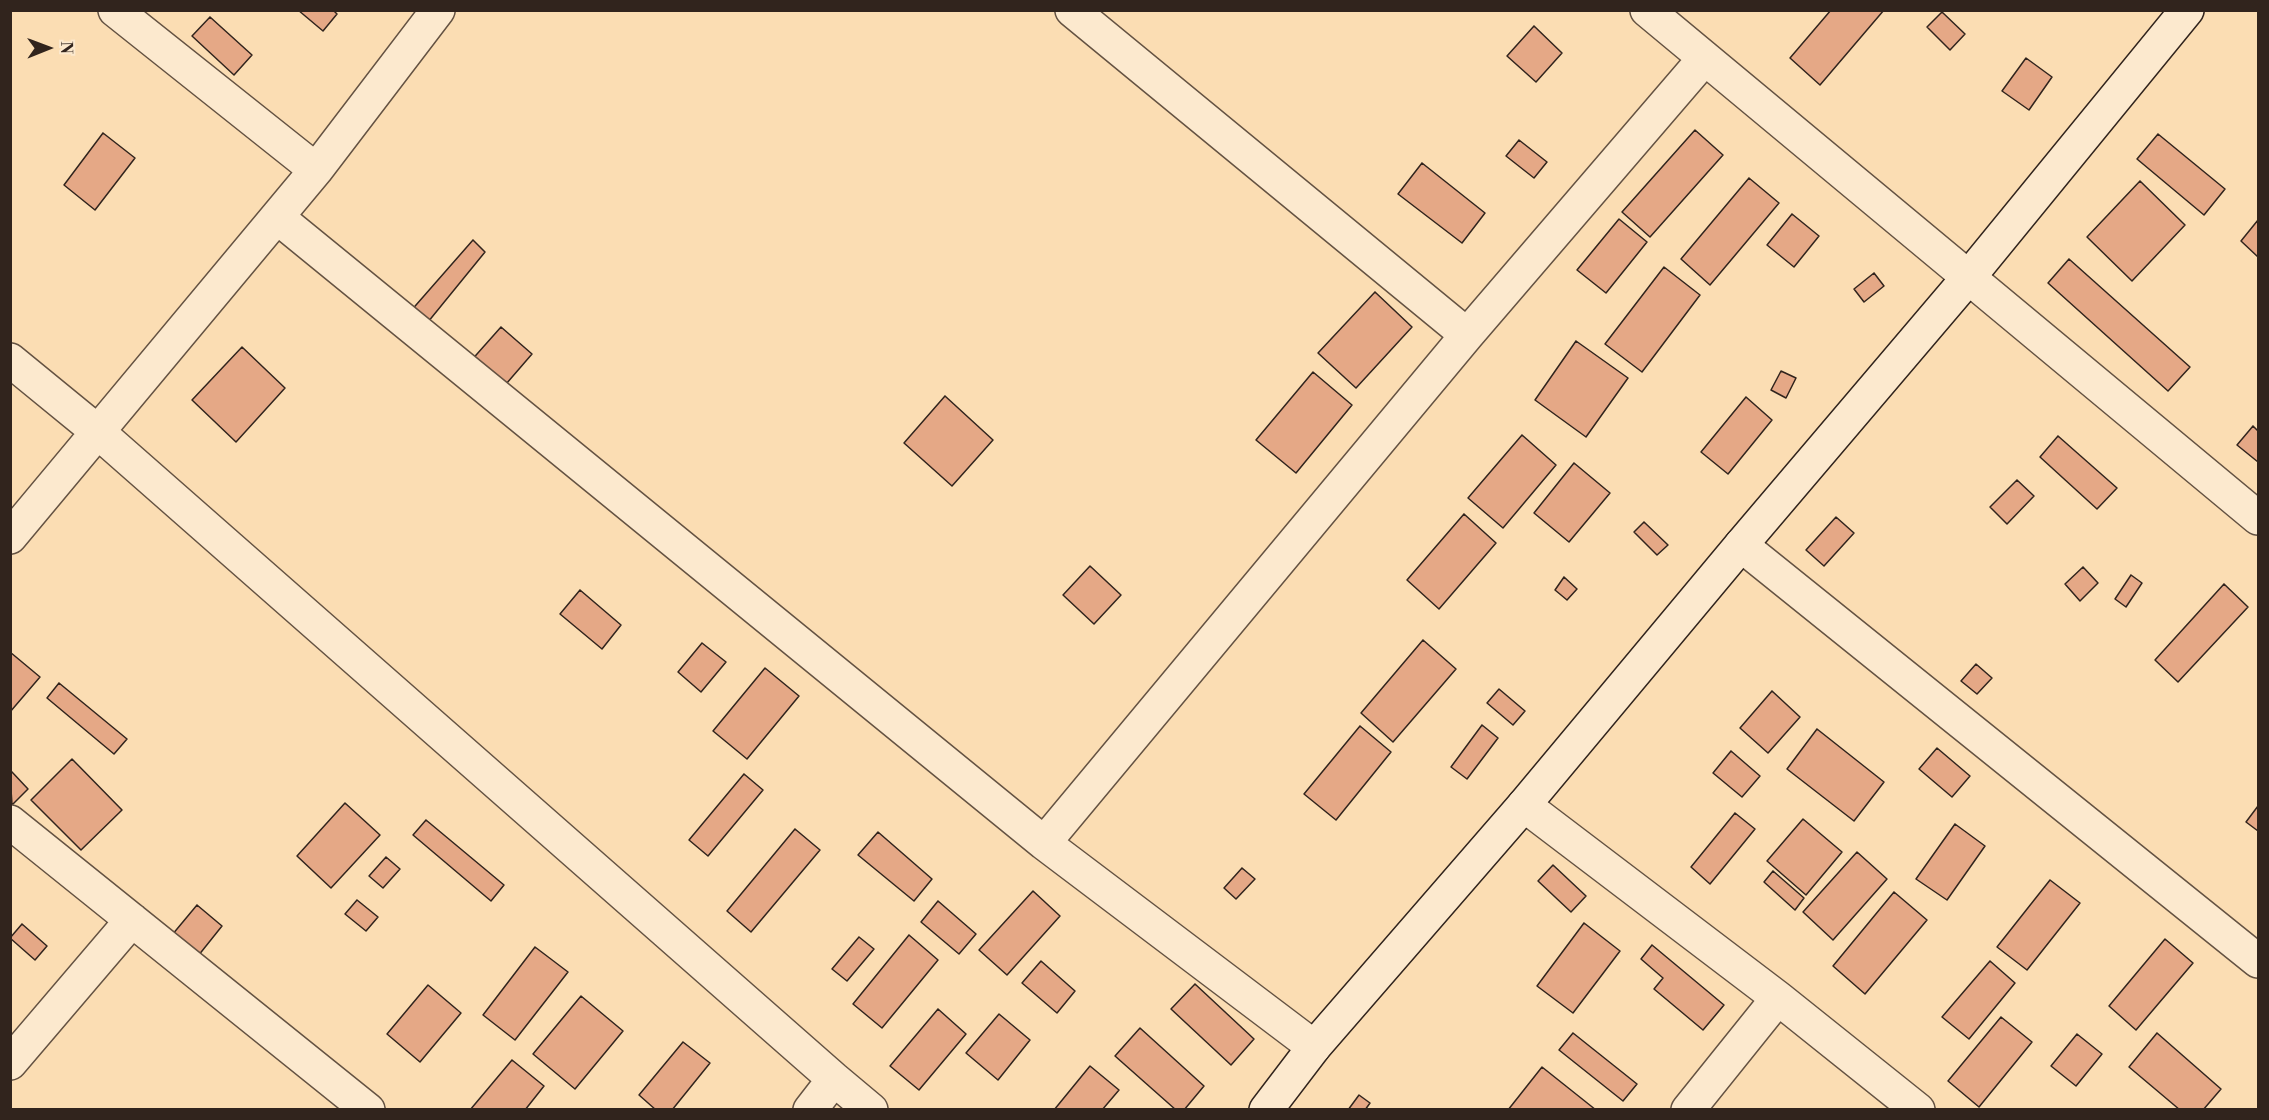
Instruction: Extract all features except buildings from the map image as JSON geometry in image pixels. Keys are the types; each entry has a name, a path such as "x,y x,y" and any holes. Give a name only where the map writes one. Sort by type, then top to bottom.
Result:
{"street":[{"path":"115,10 316,170"},
{"path":"10,537 316,170 438,10"},
{"path":"1072,10 1467,335"},
{"path":"1647,10 2259,518"},
{"path":"1266,1110 1314,1047 1524,805 1968,278 2187,10"},
{"path":"1044,843 1467,335 1704,58"},
{"path":"277,217 1044,843 1314,1047"},
{"path":"10,360 98,432 834,1080 871,1110"},
{"path":"1741,545 2259,961"},
{"path":"1524,805 1778,998 1918,1110"},
{"path":"10,822 368,1110"},
{"path":"10,1063 132,920"},
{"path":"1688,1110 1778,998"},
{"path":"810,1110 834,1080"}]}
